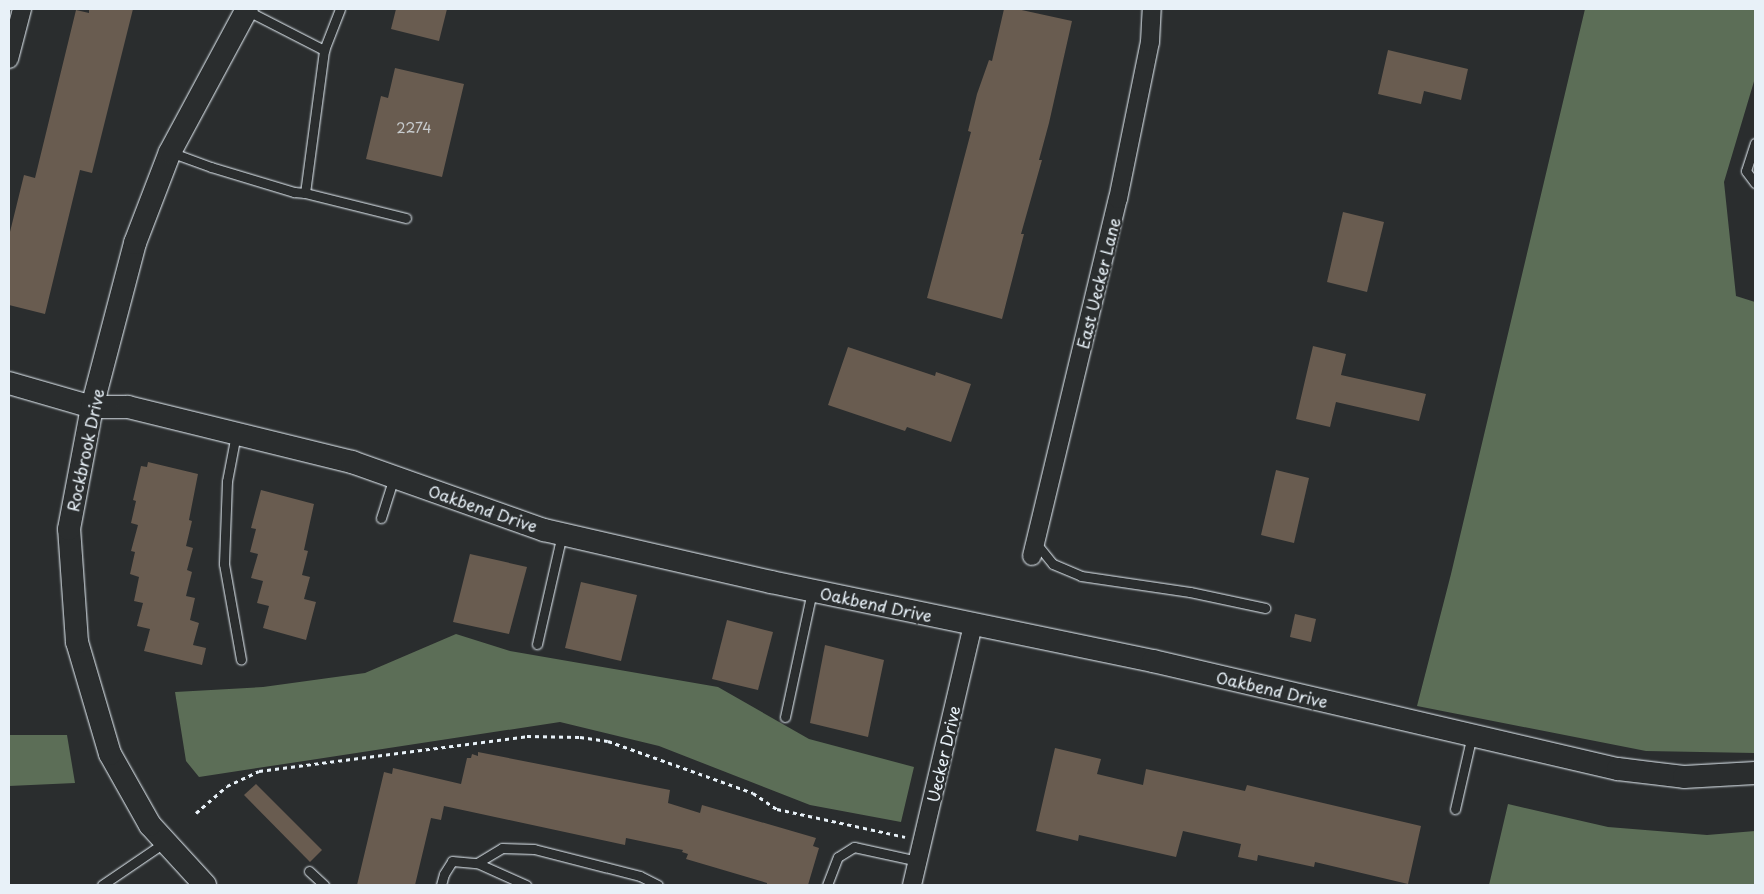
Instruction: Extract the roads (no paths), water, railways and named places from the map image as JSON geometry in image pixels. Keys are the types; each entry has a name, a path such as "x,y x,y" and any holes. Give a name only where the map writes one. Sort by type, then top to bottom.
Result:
{"street":[{"path":"9,59 22,9"},
{"name":"East Uecker Lane","path":"1034,549 1118,199 1150,42 1152,9"},
{"name":"Rockbrook Drive","path":"205,885 150,826 110,754 77,642 69,529 92,407 134,244 170,152 247,10"},
{"name":"Oakbend Drive","path":"9,383 92,407 128,407 352,462 544,530 812,591 1153,662 1618,769 1684,777 1755,774"},
{"name":"Uecker Drive","path":"912,885 973,624"}],"lane":[{"path":"305,193 324,50 340,9"},
{"path":"247,10 324,50"},
{"path":"1755,143 1746,171 1755,183"},
{"path":"170,152 211,167 294,192 305,193 406,218"},
{"path":"236,434 227,481 224,564 241,659"},
{"path":"381,518 394,477"},
{"path":"537,644 562,534"},
{"path":"1034,549 1053,564 1081,576 1200,593 1265,608"},
{"path":"786,717 812,591"},
{"path":"1455,809 1472,735"},
{"path":"102,885 166,842"},
{"path":"827,885 838,857 854,847 918,861"},
{"path":"477,863 502,848 534,849 640,876 658,885"},
{"path":"441,885 452,861 477,863 526,885"},
{"path":"309,871 324,885"}]}
